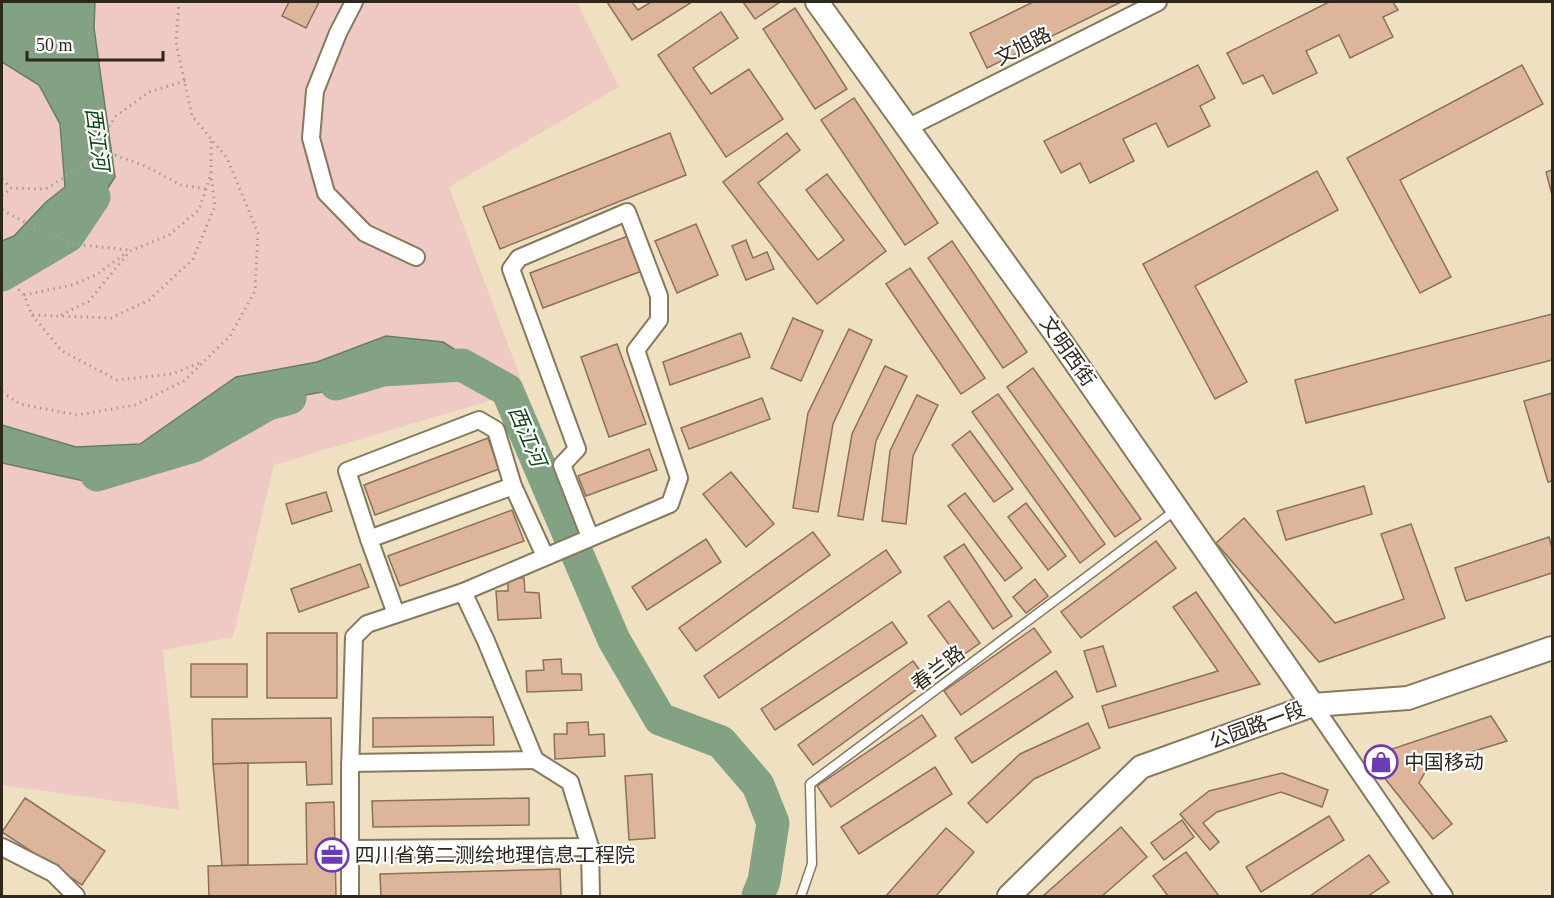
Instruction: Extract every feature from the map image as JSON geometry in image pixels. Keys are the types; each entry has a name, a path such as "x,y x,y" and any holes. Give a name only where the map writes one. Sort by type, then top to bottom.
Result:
{"street":[{"path":"354,2 338,33 315,91 312,138 326,194 365,233 416,257"},
{"name":"文明西街","path":"817,2 1055,333 1313,705"},
{"name":"文旭路","path":"908,128 1158,2"},
{"path":"350,897 350,763 354,637 367,624 463,592 670,504 679,478 636,350 659,320 659,296 627,212 519,258 512,269 577,449 562,465 587,538"},
{"path":"396,614 347,471 479,420 496,430 513,486 545,556"},
{"path":"369,539 513,486"},
{"path":"463,592 486,641 535,760"},
{"name":"公园路一段","path":"1009,897 1141,767 1313,705 1408,698 1552,648"},
{"path":"1313,705 1444,897"},
{"path":"350,763 535,760 570,782 590,847 591,897"},
{"path":"2,847 53,873 76,897"},
{"path":"350,849 590,847"}],"lane":[{"name":"春兰路","path":"801,897 812,864 810,784 1177,509"}],"path":[{"path":"2,392 20,404 77,415 135,405 184,381 230,336 255,291 258,233 227,158 192,116 176,44 179,2"},
{"path":"84,164 116,116 149,92 185,81"},
{"path":"32,315 111,318 149,300 193,259 214,206 211,139"},
{"path":"2,196 11,188 46,189 84,164 115,155 145,166 181,185 206,189"},
{"path":"24,296 72,285 96,274 130,250 169,235 198,210 211,174"},
{"path":"2,179 11,188"},
{"path":"2,210 71,244 130,250"},
{"path":"59,316 89,301 130,250"},
{"path":"2,272 24,296 32,315 62,351 117,380 172,374 206,360"}],"shaded area":[{"path":"2,2 577,2 619,87 449,187 525,390 274,465 233,637 163,650 179,810 2,785"}],"water":[{"path":"2,2 95,2 94,28 115,177 83,226 16,261 2,282 2,241 14,236 46,202 65,187 60,124 39,85 2,62"},
{"path":"386,336 443,342 476,363 393,361 359,385 284,399 93,483 2,463 2,425 76,447 140,444 236,377 317,362"}],"building":[{"path":"289,2 319,2 306,28 282,16"},
{"path":"607,2 632,2 638,10 651,2 692,2 632,40"},
{"path":"743,2 780,2 755,19"},
{"path":"1033,2 1121,2 987,68 970,33"},
{"path":"1329,2 1393,2 1398,10 1383,17 1393,37 1350,58 1339,35 1306,51 1317,73 1273,94 1263,75 1243,84 1227,53"},
{"path":"795,8 847,89 815,109 763,29"},
{"path":"721,12 738,38 693,68 711,94 749,69 783,119 726,157 658,55"},
{"path":"1198,65 1215,98 1200,106 1210,126 1168,147 1156,123 1123,139 1134,161 1090,183 1080,163 1061,173 1044,141"},
{"path":"1522,65 1543,104 1400,180 1451,277 1420,293 1347,158"},
{"path":"854,98 938,223 905,245 821,120"},
{"path":"670,133 686,175 500,249 483,207"},
{"path":"787,133 800,150 758,183 818,260 844,240 806,190 827,174 886,251 817,304 723,182"},
{"path":"1552,170 1552,195 1546,172"},
{"path":"1317,171 1338,210 1195,286 1247,382 1215,399 1143,264"},
{"path":"696,224 718,275 677,293 655,241"},
{"path":"628,236 642,271 543,308 530,273"},
{"path":"746,240 753,258 767,252 774,269 746,280 732,246"},
{"path":"952,241 1027,352 1003,368 928,258"},
{"path":"910,268 985,378 961,394 886,284"},
{"path":"1552,314 1552,360 1306,423 1295,380"},
{"path":"793,318 823,331 801,381 771,368"},
{"path":"849,329 872,340 833,424 818,512 793,508 808,413"},
{"path":"741,333 750,357 670,385 663,362"},
{"path":"617,344 646,424 609,437 581,357"},
{"path":"885,366 907,376 876,441 863,520 838,516 852,434"},
{"path":"1033,368 1141,519 1115,537 1007,387"},
{"path":"1552,393 1552,481 1548,482 1524,401"},
{"path":"998,394 1105,544 1080,563 972,412"},
{"path":"917,395 938,405 913,456 906,524 882,521 890,451"},
{"path":"762,398 770,419 689,449 681,428"},
{"path":"970,431 1013,489 994,502 952,445"},
{"path":"488,438 499,469 375,515 364,485"},
{"path":"649,449 657,470 586,496 578,476"},
{"path":"731,472 774,524 746,547 703,494"},
{"path":"1364,486 1372,514 1286,540 1277,511"},
{"path":"326,492 332,511 292,524 286,504"},
{"path":"965,493 1022,568 1005,581 948,506"},
{"path":"1026,503 1066,556 1048,570 1008,517"},
{"path":"512,510 524,541 400,586 388,556"},
{"path":"1244,518 1335,623 1404,599 1381,534 1411,524 1445,618 1319,662 1216,543"},
{"path":"813,532 830,555 696,651 679,628"},
{"path":"1549,537 1552,548 1552,573 1466,601 1455,568"},
{"path":"706,539 721,562 647,610 632,587"},
{"path":"1156,541 1176,568 1081,638 1061,612"},
{"path":"964,544 1012,616 993,629 944,557"},
{"path":"886,550 901,572 719,698 704,676"},
{"path":"360,564 369,587 299,612 291,589"},
{"path":"508,578 524,578 525,592 539,593 541,618 498,620 496,591 508,591"},
{"path":"1035,579 1048,596 1026,613 1013,597"},
{"path":"1196,592 1260,684 1109,728 1102,706 1218,671 1173,607"},
{"path":"949,601 980,643 959,658 928,616"},
{"path":"892,622 907,643 775,730 761,709"},
{"path":"1034,628 1051,652 961,715 944,691"},
{"path":"267,633 337,633 337,698 267,698"},
{"path":"1103,646 1116,686 1097,692 1084,651"},
{"path":"561,659 562,674 581,674 582,690 527,692 526,671 544,670 543,660"},
{"path":"913,661 928,681 813,765 798,745"},
{"path":"191,664 247,664 247,697 191,697"},
{"path":"1056,671 1073,697 972,763 955,738"},
{"path":"922,715 936,736 831,807 817,786"},
{"path":"1491,716 1507,741 1429,765 1419,783 1452,824 1433,839 1383,776 1392,749"},
{"path":"493,717 494,745 373,747 373,718"},
{"path":"331,718 332,784 307,785 306,762 213,764 212,719"},
{"path":"588,722 589,735 604,734 605,756 555,759 554,734 567,734 567,723"},
{"path":"1088,723 1100,748 1034,779 987,823 968,803 1020,754"},
{"path":"248,763 248,865 222,866 213,764"},
{"path":"935,767 952,794 859,854 841,827"},
{"path":"1282,773 1328,790 1322,807 1281,792 1217,812 1203,823 1219,842 1210,850 1180,814 1209,791"},
{"path":"652,774 655,838 629,840 625,776"},
{"path":"25,798 105,851 82,885 2,832"},
{"path":"529,798 529,825 373,827 372,801"},
{"path":"334,802 336,896 209,896 208,866 307,864 306,803"},
{"path":"1329,816 1344,840 1261,892 1246,867"},
{"path":"1182,820 1194,837 1164,860 1151,843"},
{"path":"1121,827 1147,857 1102,896 1043,896"},
{"path":"946,828 974,852 936,896 886,896"},
{"path":"1186,852 1219,896 1168,896 1153,876"},
{"path":"1369,855 1389,882 1368,896 1310,896"},
{"path":"560,869 561,896 381,896 380,874"}],"waterway":[{"name":"西江河","path":"2,275 68,236 94,197"},
{"name":"西江河","path":"336,384 383,370 462,365 507,390 614,640 660,719 721,742 758,785 773,823 764,881 758,896"},
{"name":"西江河","path":"97,475 194,446 268,404 290,398"}],"place":[{"name":"中国移动","path":"1381,762"},
{"name":"四川省第二测绘地理信息工程院","path":"332,855"}]}
